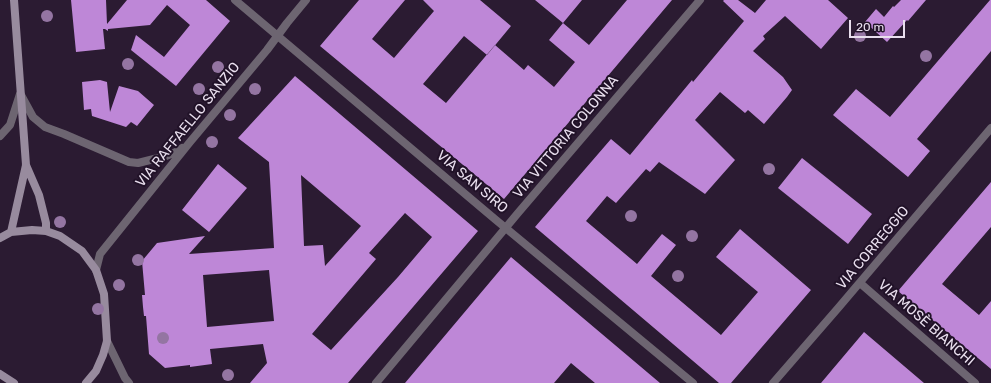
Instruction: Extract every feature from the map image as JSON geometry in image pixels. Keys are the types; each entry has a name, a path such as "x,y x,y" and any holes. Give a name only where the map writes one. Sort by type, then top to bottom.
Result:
{"main road":[{"path":"11,232 26,165 14,0"},
{"path":"26,165 39,195 46,223 46,231"},
{"path":"0,238 11,232 32,230 46,231 60,236 82,251 96,270 104,294 107,341 104,355 96,371 86,383"},
{"path":"0,374 11,382"}],"street":[{"name":"VIA SAN SIRO","path":"236,0 506,228 693,383"},
{"name":"VIA RAFFAELLO SANZIO","path":"96,270 100,254 306,0"},
{"name":"VIA VITTORIA COLONNA","path":"376,383 700,0"},
{"path":"0,136 10,125 20,94"},
{"path":"20,94 33,117 45,127 128,162 138,163 166,156 176,152 190,142"},
{"name":"VIA CORREGGIO","path":"773,383 991,128"},
{"name":"VIA MOSÈ BIANCHI","path":"860,283 975,383"},
{"path":"107,341 129,383"}],"building":[{"path":"71,0 106,0 107,24 127,0 206,0 230,21 176,86 131,50 136,35 164,57 190,25 167,5 150,25 108,29 108,31 103,29 105,49 76,52"},
{"path":"359,0 405,0 372,39 394,58 434,11 423,0 480,0 511,26 495,45 524,70 528,65 554,87 575,62 549,40 563,23 589,45 627,0 672,0 504,199 320,46","holes":["464,36 487,55 446,103 423,84"]},
{"path":"535,0 582,0 563,23"},
{"path":"738,0 755,13 766,0 828,0 848,18 821,49 785,16 763,36 765,39 753,51 783,77 792,90 764,124 748,110 745,113 720,92 695,120 735,160 705,194 659,162 650,172 646,169 616,203 607,196 586,221 637,264 662,234 676,245 651,276 721,335 758,292 716,257 740,229 811,290 731,383 719,383 535,227 611,139 630,155 692,80 693,82 744,21 723,1"},
{"path":"901,0 926,0 887,42 865,22 876,9 884,17 893,6 894,7"},
{"path":"990,0 991,51 917,139 930,151 908,177 833,115 856,89 890,117"},
{"path":"295,76 478,231 348,383 250,383 267,363 263,344 210,349 212,364 190,367 190,365 165,368 149,354 146,316 144,316 142,295 145,295 142,261 157,243 205,236 189,254 274,248 269,162 238,138","holes":["301,175 361,226 325,266 323,245 304,246","405,213 432,237 398,277 331,350 312,334 376,259 369,253","269,270 274,321 207,327 203,275"]},
{"path":"100,80 107,82 110,112 119,86 138,91 154,105 137,126 131,122 126,127 92,116 91,109 84,110 82,82"},
{"path":"802,158 872,214 848,244 778,188"},
{"path":"218,164 247,188 209,232 182,210"},
{"path":"991,182 991,227 942,284 979,315 991,301 991,369 898,291"},
{"path":"511,257 660,383 595,383 571,363 554,383 405,383"},
{"path":"864,332 924,383 821,383"}]}
